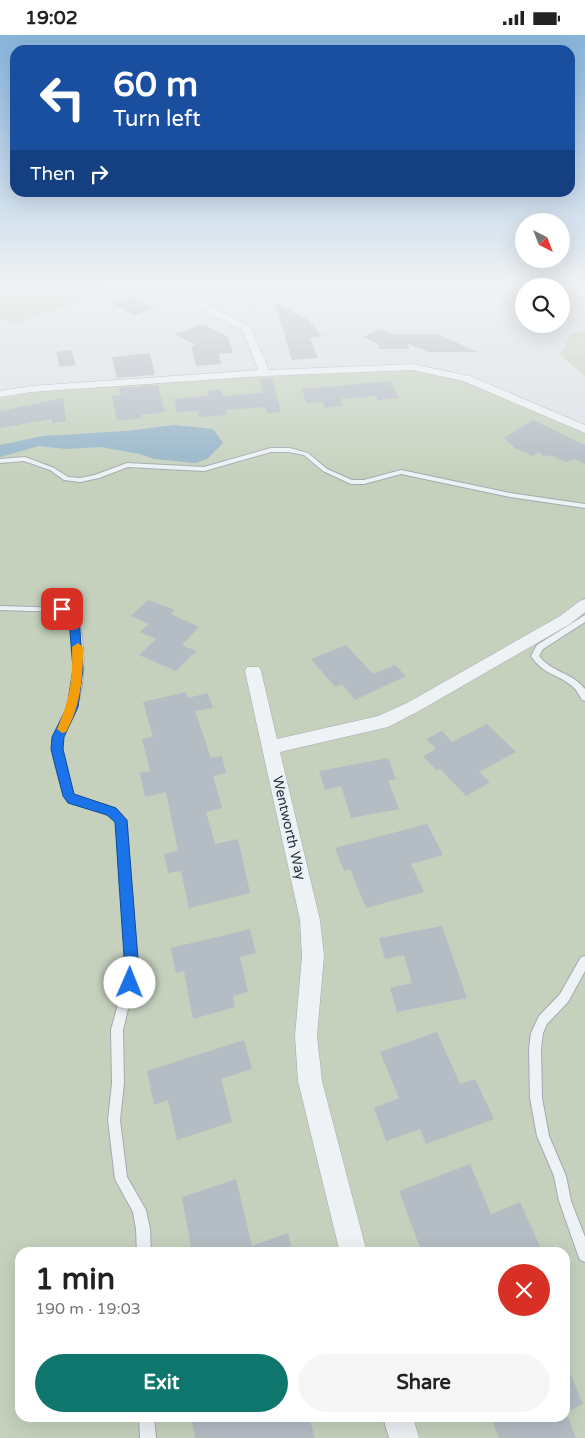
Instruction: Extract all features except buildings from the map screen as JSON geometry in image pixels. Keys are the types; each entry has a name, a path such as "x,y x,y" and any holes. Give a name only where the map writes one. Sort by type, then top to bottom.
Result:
{"street":[{"path":"254,347 265,373"},
{"path":"0,394 31,389 265,373 412,367 466,378 585,429"},
{"path":"271,747 382,722 413,707 565,620 585,603"},
{"name":"Wentworth Way","path":"253,671 310,921 313,956 306,1036 310,1081 352,1247"},
{"path":"399,1422 404,1438"}],"lane":[{"path":"0,461 25,459 52,469 66,479 80,481 97,477 127,465 204,469 267,451 285,449 306,454 325,470 351,482 367,482 398,472 510,495 585,506"},
{"path":"0,608 65,610 72,613 76,633 78,673 73,707 58,737 57,749 70,797 78,802 111,811 118,816 122,825 124,882 132,971 117,1030 118,1083 114,1120 122,1179 139,1210 143,1229 144,1247"},
{"path":"585,618 540,647 535,656 543,666 576,683 585,698"},
{"path":"585,961 564,998 543,1020 537,1033 535,1049 536,1099 543,1136 560,1176 565,1201 585,1255"},
{"path":"146,1422 148,1438"}],"green space":[{"path":"564,347 585,347 585,376 560,355"},
{"path":"412,367 461,380 585,432 585,1438 0,1438 0,398 40,391"}],"water":[{"path":"174,425 213,429 223,443 207,459 195,463 154,459 140,454 100,447 66,449 39,446 0,457 0,445 43,436 127,431"}],"slow traffic":[{"path":"62,729 73,707 78,669 78,647"}],"route":[{"path":"62,609 72,613 74,618 78,669 73,707 56,745 69,796 72,800 111,811 121,820 124,882 132,971 130,983"}]}
